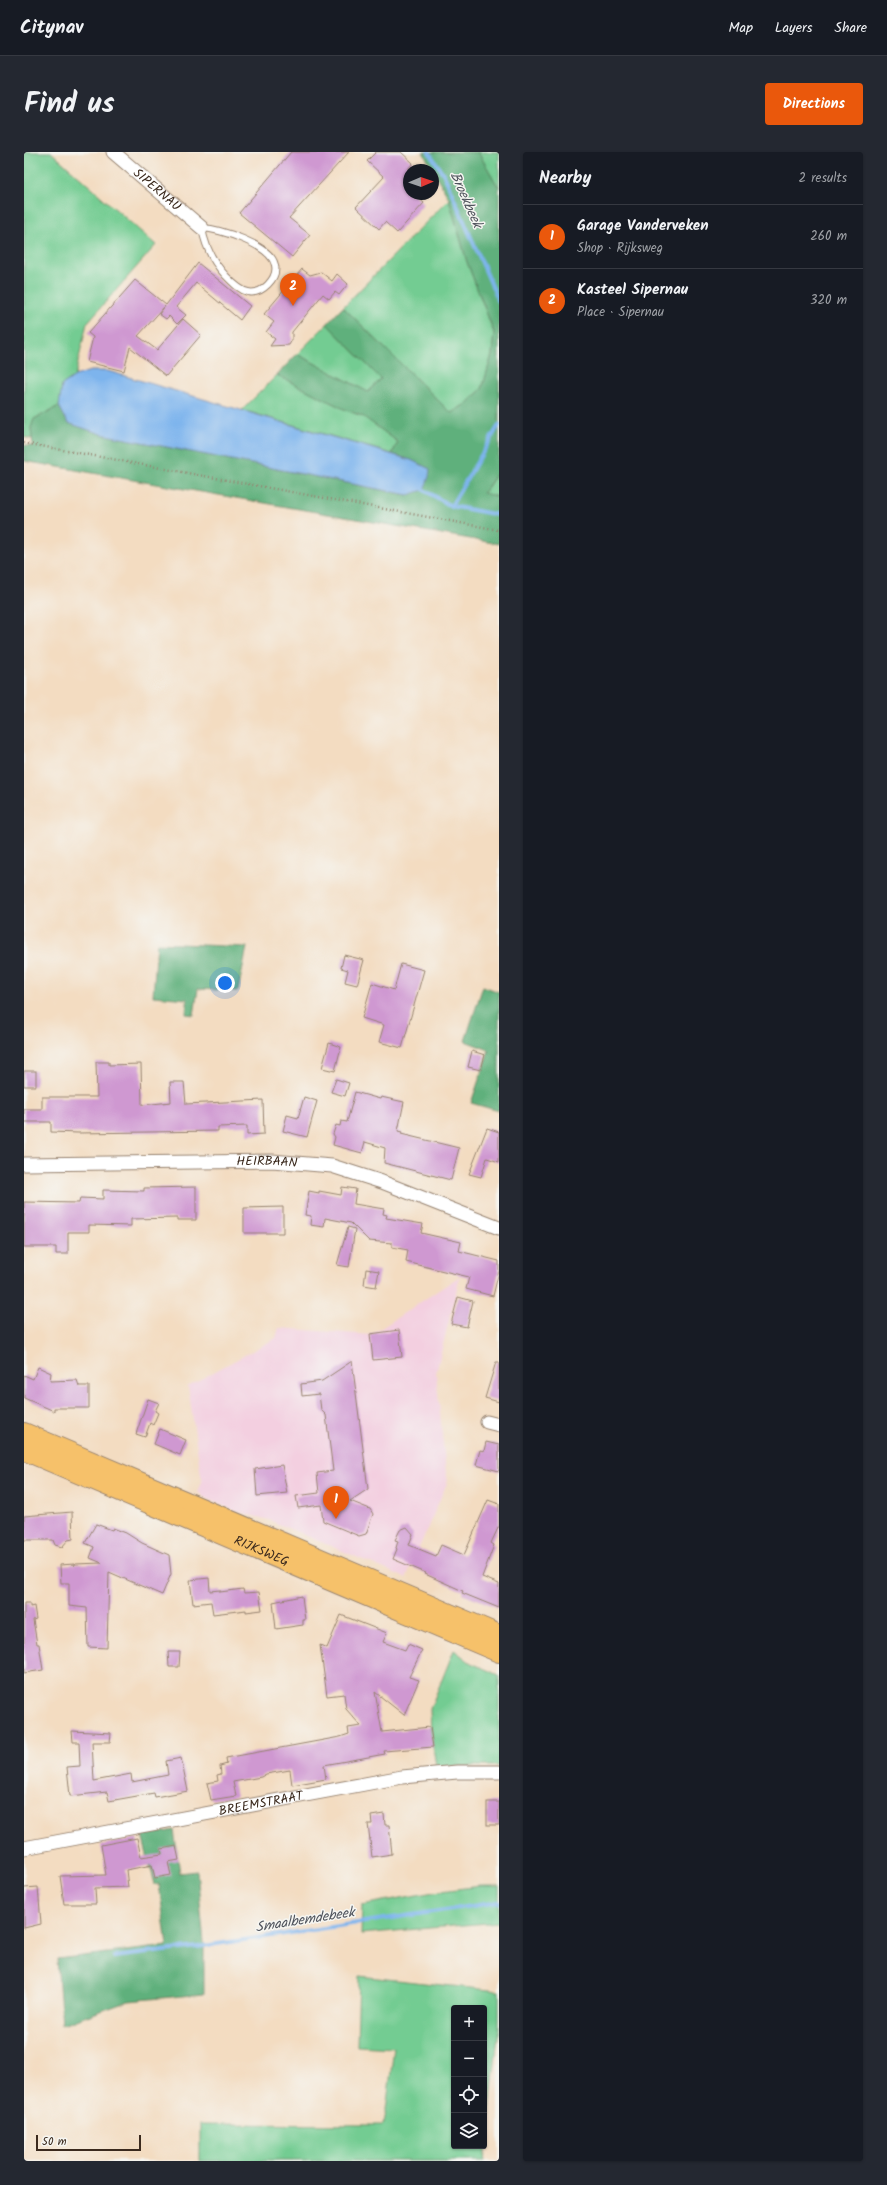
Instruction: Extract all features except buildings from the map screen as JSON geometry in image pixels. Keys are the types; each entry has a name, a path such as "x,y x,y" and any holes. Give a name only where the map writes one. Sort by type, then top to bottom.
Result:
{"main road":[{"name":"RIJKSWEG","path":"24,1433 499,1635"},
{"name":"RIJKSWEG","path":"24,1450 499,1652"}],"street":[{"name":"SIPERNAU","path":"113,152 202,228"},
{"name":"HEIRBAAN","path":"24,1164 272,1161 332,1166 382,1182 499,1228"},
{"name":"BREEMSTRAAT","path":"24,1848 402,1777 457,1772 499,1772"}],"lane":[{"path":"202,228 234,234 253,243 272,258 275,271 272,280 263,288 254,292 249,292 239,287 215,263 204,239 202,228"}],"path":[{"path":"24,443 499,530"}],"shaded area":[{"path":"460,1276 436,1373 447,1483 406,1578 269,1520 235,1511 205,1498 198,1492 202,1482 188,1386 276,1338 279,1328 371,1335"}],"green space":[{"path":"24,152 51,152 156,245 87,323 75,376 62,385 59,406 34,419 31,428 32,439 24,437"},
{"path":"423,152 478,152 499,188 499,471 483,493 499,497 499,544 24,461 24,445 33,446 31,428 34,419 59,406 68,423 101,434 407,495 430,469 411,460 392,454 398,442 364,417 344,409 277,375 297,354 368,392 381,379 327,324 343,307 451,413 466,404 482,389 492,355 494,332 467,262 449,199 439,181 439,164 430,164"},
{"path":"478,152 499,152 499,188"},
{"path":"449,199 467,262 494,333 492,355 482,389 466,404 451,413 343,307"},
{"path":"327,324 381,379 368,392 297,354"},
{"path":"277,375 344,409 364,417 398,442 392,454 242,410"},
{"path":"499,471 499,497 483,494"},
{"path":"157,943 247,947 238,991 198,989 194,1015 186,1014 187,999 153,996"},
{"path":"483,986 499,992 499,1111 471,1103 489,1050 465,1041"},
{"path":"454,1650 471,1663 499,1675 499,1766 436,1766 431,1735 430,1709"},
{"path":"174,1830 180,1873 197,1871 204,1942 204,1994 129,2001 62,2025 57,1959 167,1946 159,1884 155,1884 142,1836"},
{"path":"480,1886 499,1886 499,1922 361,1934 362,1905 434,1892"},
{"path":"359,1976 499,1991 499,2027 487,2134 487,2005 451,2005 451,2149 485,2149 484,2161 200,2161 200,2124 384,2125 394,2048 357,2046"}],"water":[{"path":"90,371 108,371 411,460 430,469 429,477 424,490 408,495 101,434 68,423 59,406 62,385 75,376"}],"waterway":[{"name":"Broekbeek","path":"429,152 444,175 499,302"},
{"name":"Broekbeek","path":"451,506 499,425"},
{"name":"Broekbeek","path":"424,490 451,506 499,515"},
{"name":"Smaalbemdebeek","path":"114,1957 197,1947 499,1902"}],"place":[{"name":"Kasteel Sipernau","path":"293,306"},
{"name":"Garage Vanderveken","path":"336,1519"}]}
